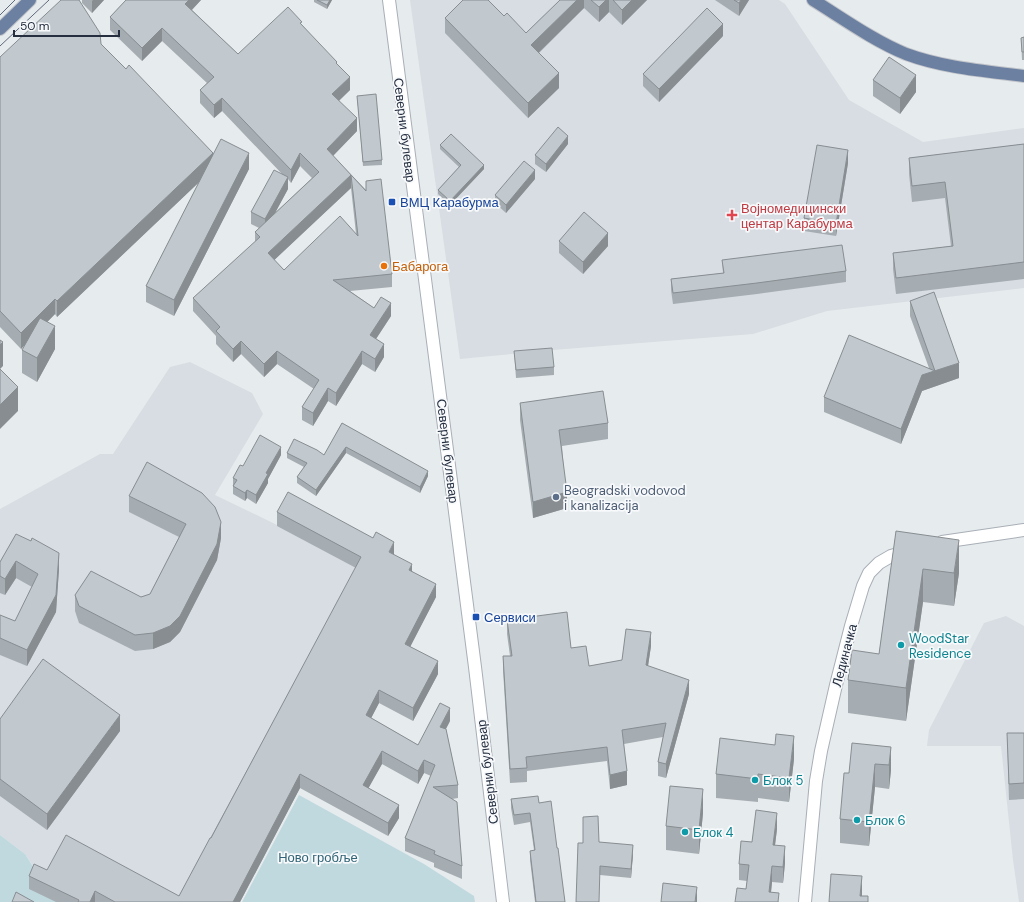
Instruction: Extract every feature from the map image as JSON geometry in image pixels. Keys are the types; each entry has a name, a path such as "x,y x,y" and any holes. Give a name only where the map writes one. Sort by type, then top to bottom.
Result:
{"main road":[{"path":"0,29 30,0"},
{"path":"813,0 871,36 894,49 907,54 950,66 1024,76"}],"street":[{"name":"Северни булевар","path":"389,0 476,668 503,902"},
{"path":"933,544 1024,530"},
{"name":"Лединачка","path":"805,902 816,781 822,745 851,626 863,586 869,573 879,563 891,556 919,548"}],"shaded area":[{"name":"Војномедицински центар Карабурма","path":"410,0 779,0 785,4 849,100 923,142 1024,128 1024,288 827,311 753,334 460,359"},
{"path":"190,362 252,393 263,414 215,495 277,525 288,505 394,555 214,902 93,902 37,872 25,854 0,835 0,509 100,454 113,454 170,367"},
{"path":"1006,616 1024,626 1024,902 1019,902 1001,746 927,746 929,730 984,623"}],"green space":[{"name":"Ново гробље","path":"299,795 424,864 474,896 475,902 242,902"},
{"path":"0,835 25,854 37,873 93,902 0,902"}],"building":[{"path":"61,0 79,0 100,33 101,44 126,69 129,65 213,153 57,301 55,299 21,333 0,311 0,57"},
{"path":"126,0 189,0 185,4 238,54 288,7 302,22 300,23 350,77 332,94 357,118 327,149 366,191 366,181 381,179 392,274 333,280 374,308 381,297 391,303 370,335 384,344 375,359 362,351 336,393 328,388 313,413 302,407 319,380 277,351 264,364 241,341 233,349 216,331 220,327 193,298 260,237 255,232 319,172 300,153 291,170 222,98 214,105 200,90 214,77 162,28 142,48 110,17","holes":["351,175 358,236 340,216 284,270 268,253"]},
{"path":"317,0 330,0 327,5"},
{"path":"463,0 488,0 504,16 507,13 526,33 560,0 577,0 531,45 559,73 528,103 445,18"},
{"path":"591,0 606,0 599,7"},
{"path":"613,0 632,0 622,10"},
{"path":"734,0 741,0 739,3"},
{"path":"707,8 723,24 659,89 643,74"},
{"path":"1024,37 1024,52 1022,52 1021,38"},
{"path":"889,57 916,75 900,98 873,80"},
{"path":"376,94 382,160 363,162 357,96"},
{"path":"558,127 568,136 546,164 535,155"},
{"path":"451,134 484,165 450,201 438,190 461,165 440,145"},
{"path":"221,139 249,153 174,300 146,286"},
{"path":"1024,144 1024,262 896,278 893,253 953,246 945,182 912,186 909,158"},
{"path":"817,145 848,150 836,224 804,218"},
{"path":"524,161 535,170 506,205 495,195"},
{"path":"274,170 288,177 265,219 251,212"},
{"path":"584,212 608,233 583,262 559,241"},
{"path":"842,245 846,271 673,293 671,279 724,273 722,260"},
{"path":"934,292 959,363 935,371 910,301"},
{"path":"40,318 55,326 37,358 22,350"},
{"path":"849,335 935,371 922,375 901,429 824,397"},
{"path":"552,348 554,367 516,370 514,351"},
{"path":"0,369 18,387 0,405"},
{"path":"603,391 608,423 559,430 567,492 533,502 520,403"},
{"path":"342,423 428,471 420,487 346,447 316,490 297,477 307,463 287,453 294,439 324,455"},
{"path":"260,435 281,447 266,473 268,474 256,495 247,490 245,493 233,486 237,480 233,478 240,465 243,466"},
{"path":"147,462 202,493 215,507 221,522 217,544 180,616 170,626 153,633 135,635 79,606 75,595 91,571 141,597 150,594 186,524 129,496"},
{"path":"288,492 373,538 376,532 394,542 389,552 412,564 409,570 436,584 405,644 438,661 413,708 379,690 366,715 418,745 440,703 450,708 440,727 446,729 458,785 433,787 457,802 462,866 434,854 435,851 405,838 435,765 424,760 418,771 382,751 363,785 399,805 388,823 300,774 233,902 115,902 95,891 90,902 78,902 79,900 29,876 34,864 47,870 66,835 179,896 361,557 277,512"},
{"path":"896,531 959,540 954,573 923,569 906,688 848,680 852,650 879,654"},
{"path":"16,534 31,541 32,538 59,553 56,595 27,650 0,638 0,615 15,621 38,574 16,561 5,579 0,576 0,562"},
{"path":"567,612 571,648 586,646 589,666 622,660 626,629 651,632 646,665 689,680 666,764 658,762 666,723 622,730 627,771 610,775 607,747 526,757 527,768 510,769 503,656 512,656 507,620"},
{"path":"43,659 120,715 47,814 0,779 0,719"},
{"path":"1007,733 1024,733 1024,783 1009,784"},
{"path":"776,734 794,736 789,778 758,774 758,779 716,774 720,738 775,745"},
{"path":"852,743 891,747 889,765 875,764 869,822 840,819 844,773 849,773"},
{"path":"670,786 703,789 699,830 666,826"},
{"path":"538,796 539,803 551,801 565,902 536,902 530,851 535,850 530,813 514,815 511,799"},
{"path":"756,810 777,813 773,845 785,846 783,867 772,866 769,892 779,893 778,902 735,902 737,888 746,889 749,865 739,864 741,841 752,842"},
{"path":"598,816 599,842 633,845 631,869 600,866 599,902 576,902 578,843 583,843 583,817"},
{"path":"831,874 862,876 860,896 868,896 868,902 829,902"},
{"path":"663,883 697,887 695,902 661,902"},
{"path":"16,892 34,902 12,902"}],"tram line":[{"path":"0,15 15,0"},
{"path":"0,46 49,0"}],"place":[{"name":"ВМЦ Карабурма","path":"392,202"},
{"name":"Војномедицински центар Карабурма","path":"732,215"},
{"name":"Бабарога","path":"384,266"},
{"name":"Beogradski vodovod i kanalizacija","path":"556,497"},
{"name":"Сервиси","path":"476,617"},
{"name":"WoodStar Residence","path":"901,645"},
{"name":"Блок 5","path":"755,780"},
{"name":"Блок 6","path":"857,820"},
{"name":"Блок 4","path":"685,832"}]}
